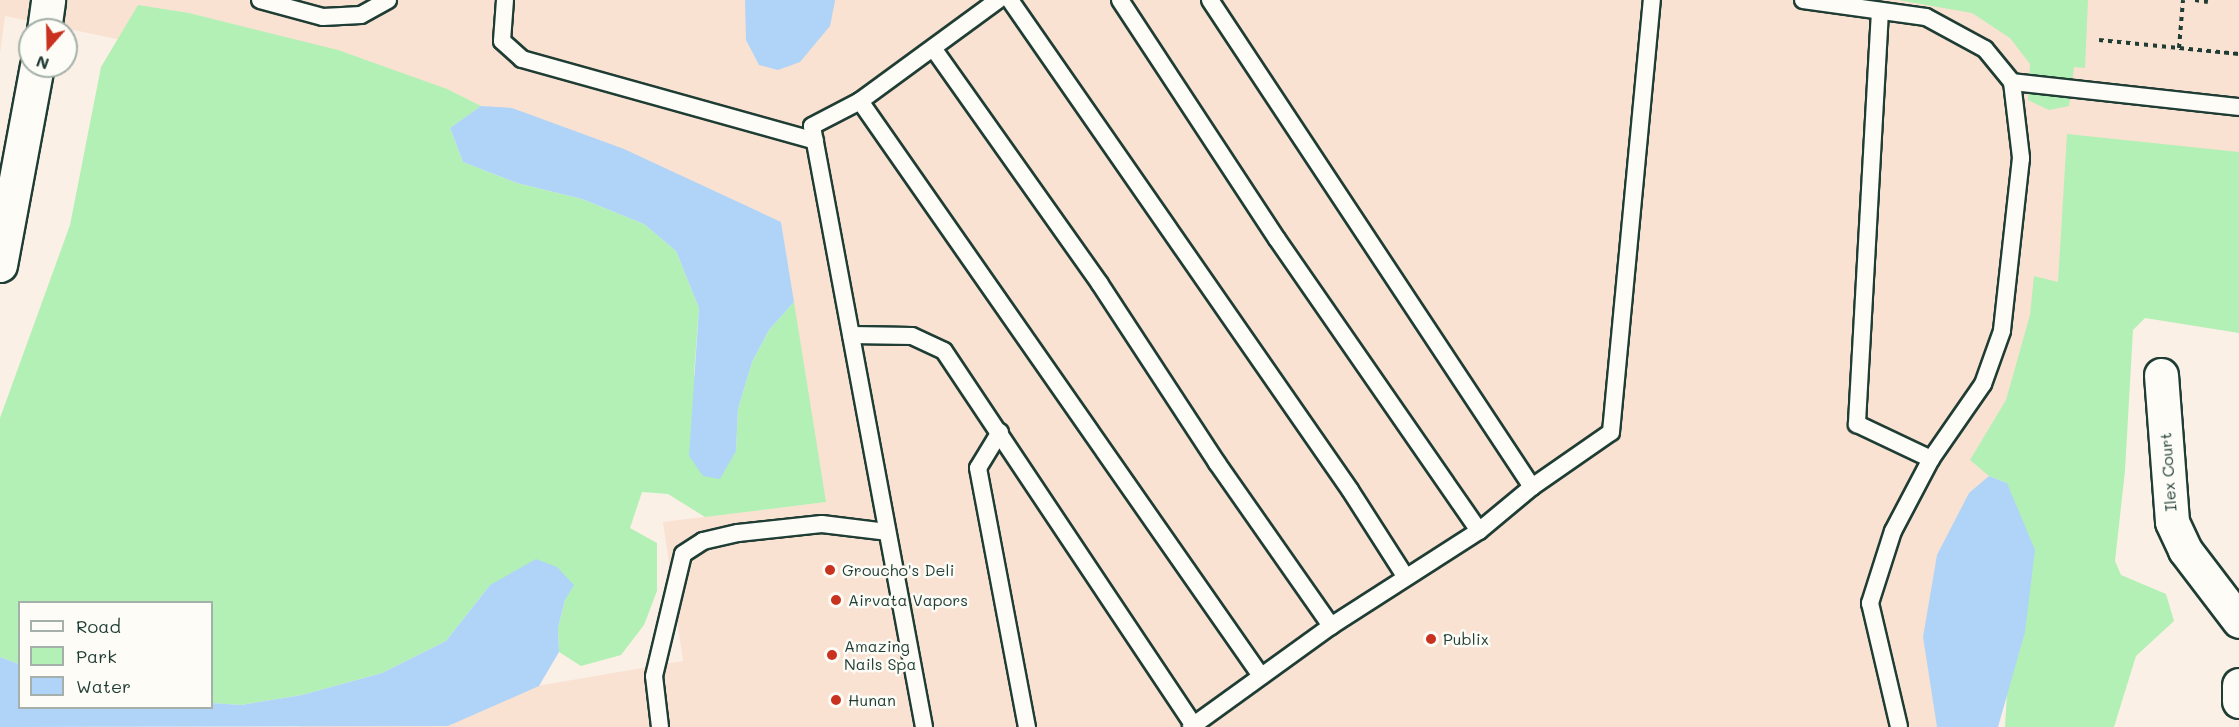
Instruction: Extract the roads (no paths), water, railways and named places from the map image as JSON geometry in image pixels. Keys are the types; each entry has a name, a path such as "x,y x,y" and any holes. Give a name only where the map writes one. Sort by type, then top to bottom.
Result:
{"street":[{"path":"46,18 48,0"},
{"path":"0,265 35,78"},
{"name":"Ilex Court","path":"2161,375 2172,522 2186,550 2239,621"},
{"path":"2186,550 2239,581"},
{"path":"2239,685 2239,701"}],"lane":[{"path":"260,0 323,17 361,15 388,0"},
{"path":"505,0 502,41 522,59 815,141"},
{"path":"924,727 812,126 860,101 998,0"},
{"path":"1010,0 1350,490 1405,576"},
{"path":"1120,0 1277,238 1479,531"},
{"path":"1210,0 1533,487"},
{"path":"851,335 912,336 944,351 1000,432 1192,726 1331,626 1405,576 1479,531 1533,487 1611,432 1652,0"},
{"path":"1803,0 1926,17 1985,49 2012,82 2021,158 2002,331 1983,384 1931,459 1893,531 1870,603 1899,727"},
{"path":"1880,11 1857,424 1931,459"},
{"path":"933,48 1100,284 1217,463 1331,626"},
{"path":"2012,82 2239,107"},
{"path":"860,101 1261,676"},
{"path":"1000,432 978,468 1027,727"},
{"path":"660,727 654,676 683,554 703,541 738,532 822,524 887,532"}],"water":[{"path":"745,0 835,1 830,26 800,62 778,70 759,65 746,40"},
{"path":"481,106 512,108 624,149 781,222 794,302 769,330 752,362 738,409 736,451 720,479 703,476 689,456 699,308 676,251 644,224 582,199 517,183 463,162 450,128"},
{"path":"1989,476 2007,483 2035,550 2025,632 1998,727 1937,727 1923,637 1937,555 1969,493"},
{"path":"536,559 557,567 574,585 565,600 558,628 559,652 539,686 448,726 0,727 0,657 18,664 18,709 213,709 213,703 241,705 302,695 382,673 446,641 490,585"}],"place":[{"name":"Groucho's Deli","path":"830,570"},
{"name":"Airvata Vapors","path":"836,600"},
{"name":"Publix","path":"1431,639"},
{"name":"Amazing Nails Spa","path":"832,655"},
{"name":"Hunan","path":"836,700"}]}
